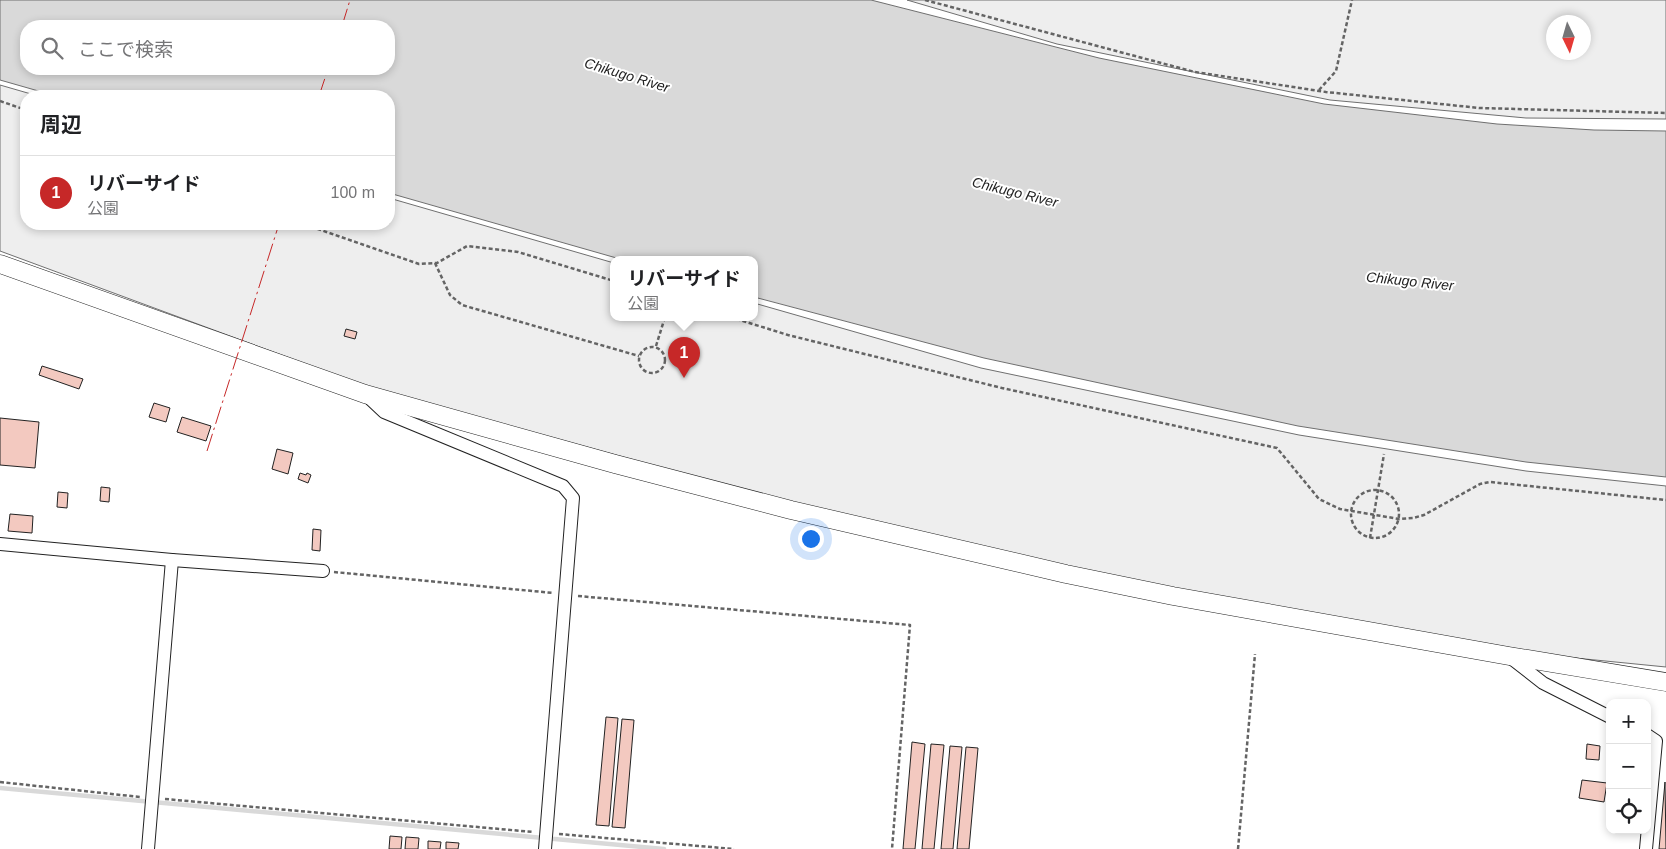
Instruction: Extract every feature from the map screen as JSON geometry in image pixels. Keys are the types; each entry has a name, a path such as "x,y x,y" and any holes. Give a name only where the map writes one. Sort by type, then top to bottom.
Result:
{"street":[{"path":"0,264 365,394 606,462 754,500 1066,574 1172,596 1666,682"},
{"path":"365,394 384,412 563,486 573,498 545,849"},
{"path":"0,544 172,560 323,570"},
{"path":"148,849 172,560"},
{"path":"1509,656 1543,683 1606,714"},
{"path":"1646,849 1656,740"}],"path":[{"path":"924,0 1195,72 1319,91 1479,108 1666,113"},
{"path":"1319,91 1336,71 1352,0"},
{"path":"0,101 20,108"},
{"path":"321,230 419,264 434,263 467,246 518,252 610,280"},
{"path":"434,263 450,295 462,304 639,356"},
{"path":"656,347 664,321"},
{"path":"743,321 788,335 1002,388 1277,448 1319,499 1340,509 1350,511 1399,519 1412,518 1424,515 1480,484 1490,482 1666,500"},
{"path":"651,346 656,347 665,356 664,364 659,371 651,373 643,370 638,362 639,356 643,349 651,346"},
{"path":"1370,538 1384,454"},
{"path":"1371,490 1378,490 1393,497 1399,511 1399,519 1396,527 1390,533 1383,537 1370,538 1359,533 1354,527 1350,511 1357,497 1371,490"},
{"path":"323,570 566,595 910,625 892,849"},
{"path":"1238,849 1255,654"},
{"path":"0,782 152,798 734,849"}],"shaded area":[{"path":"907,0 1666,0 1666,119 1526,118 1330,100 1057,44"},
{"path":"0,85 20,91 20,230 395,230 395,200 610,262 610,321 758,321 758,304 981,368 1299,435 1526,471 1666,486 1666,667 1565,657 1139,584 772,498 368,387 0,251"}],"water":[{"name":"Chikugo River","path":"0,0 871,0 1099,58 1324,104 1497,124 1594,130 1666,131 1666,477 1526,462 1298,426 984,358 758,298 758,256 610,256 395,195 395,90 35,90 0,80"}],"building":[{"path":"346,329 357,332 355,339 344,336"},
{"path":"42,366 83,379 79,389 39,375"},
{"path":"154,403 170,408 166,422 149,417"},
{"path":"182,417 211,426 206,441 177,432"},
{"path":"0,418 39,422 35,468 0,465"},
{"path":"277,449 293,453 288,474 272,469"},
{"path":"300,473 311,475 308,483 298,479"},
{"path":"101,487 110,488 109,502 100,501"},
{"path":"58,492 68,493 67,508 57,507"},
{"path":"10,514 33,516 32,533 8,531"},
{"path":"313,529 321,530 320,551 312,550"},
{"path":"606,717 618,718 609,826 596,825"},
{"path":"622,719 634,720 625,828 612,827"},
{"path":"912,742 925,744 915,849 903,849"},
{"path":"931,744 944,745 934,849 922,849"},
{"path":"1587,744 1600,746 1599,760 1586,759"},
{"path":"950,746 962,747 953,849 941,849"},
{"path":"966,747 978,748 969,849 957,849"},
{"path":"1582,780 1606,783 1604,802 1579,798"},
{"path":"1665,782 1666,849 1659,849"},
{"path":"390,836 402,837 401,849 389,849"},
{"path":"406,837 419,838 418,849 405,849"},
{"path":"428,841 441,842 440,849 428,849"},
{"path":"446,842 459,843 458,849 446,849"}],"waterway":[{"path":"0,788 664,849"}],"power":[{"path":"344,20 350,0"},
{"path":"321,90 326,75"},
{"path":"207,451 277,230"}],"place":[{"name":"リバーサイド","path":"684,378"}]}
